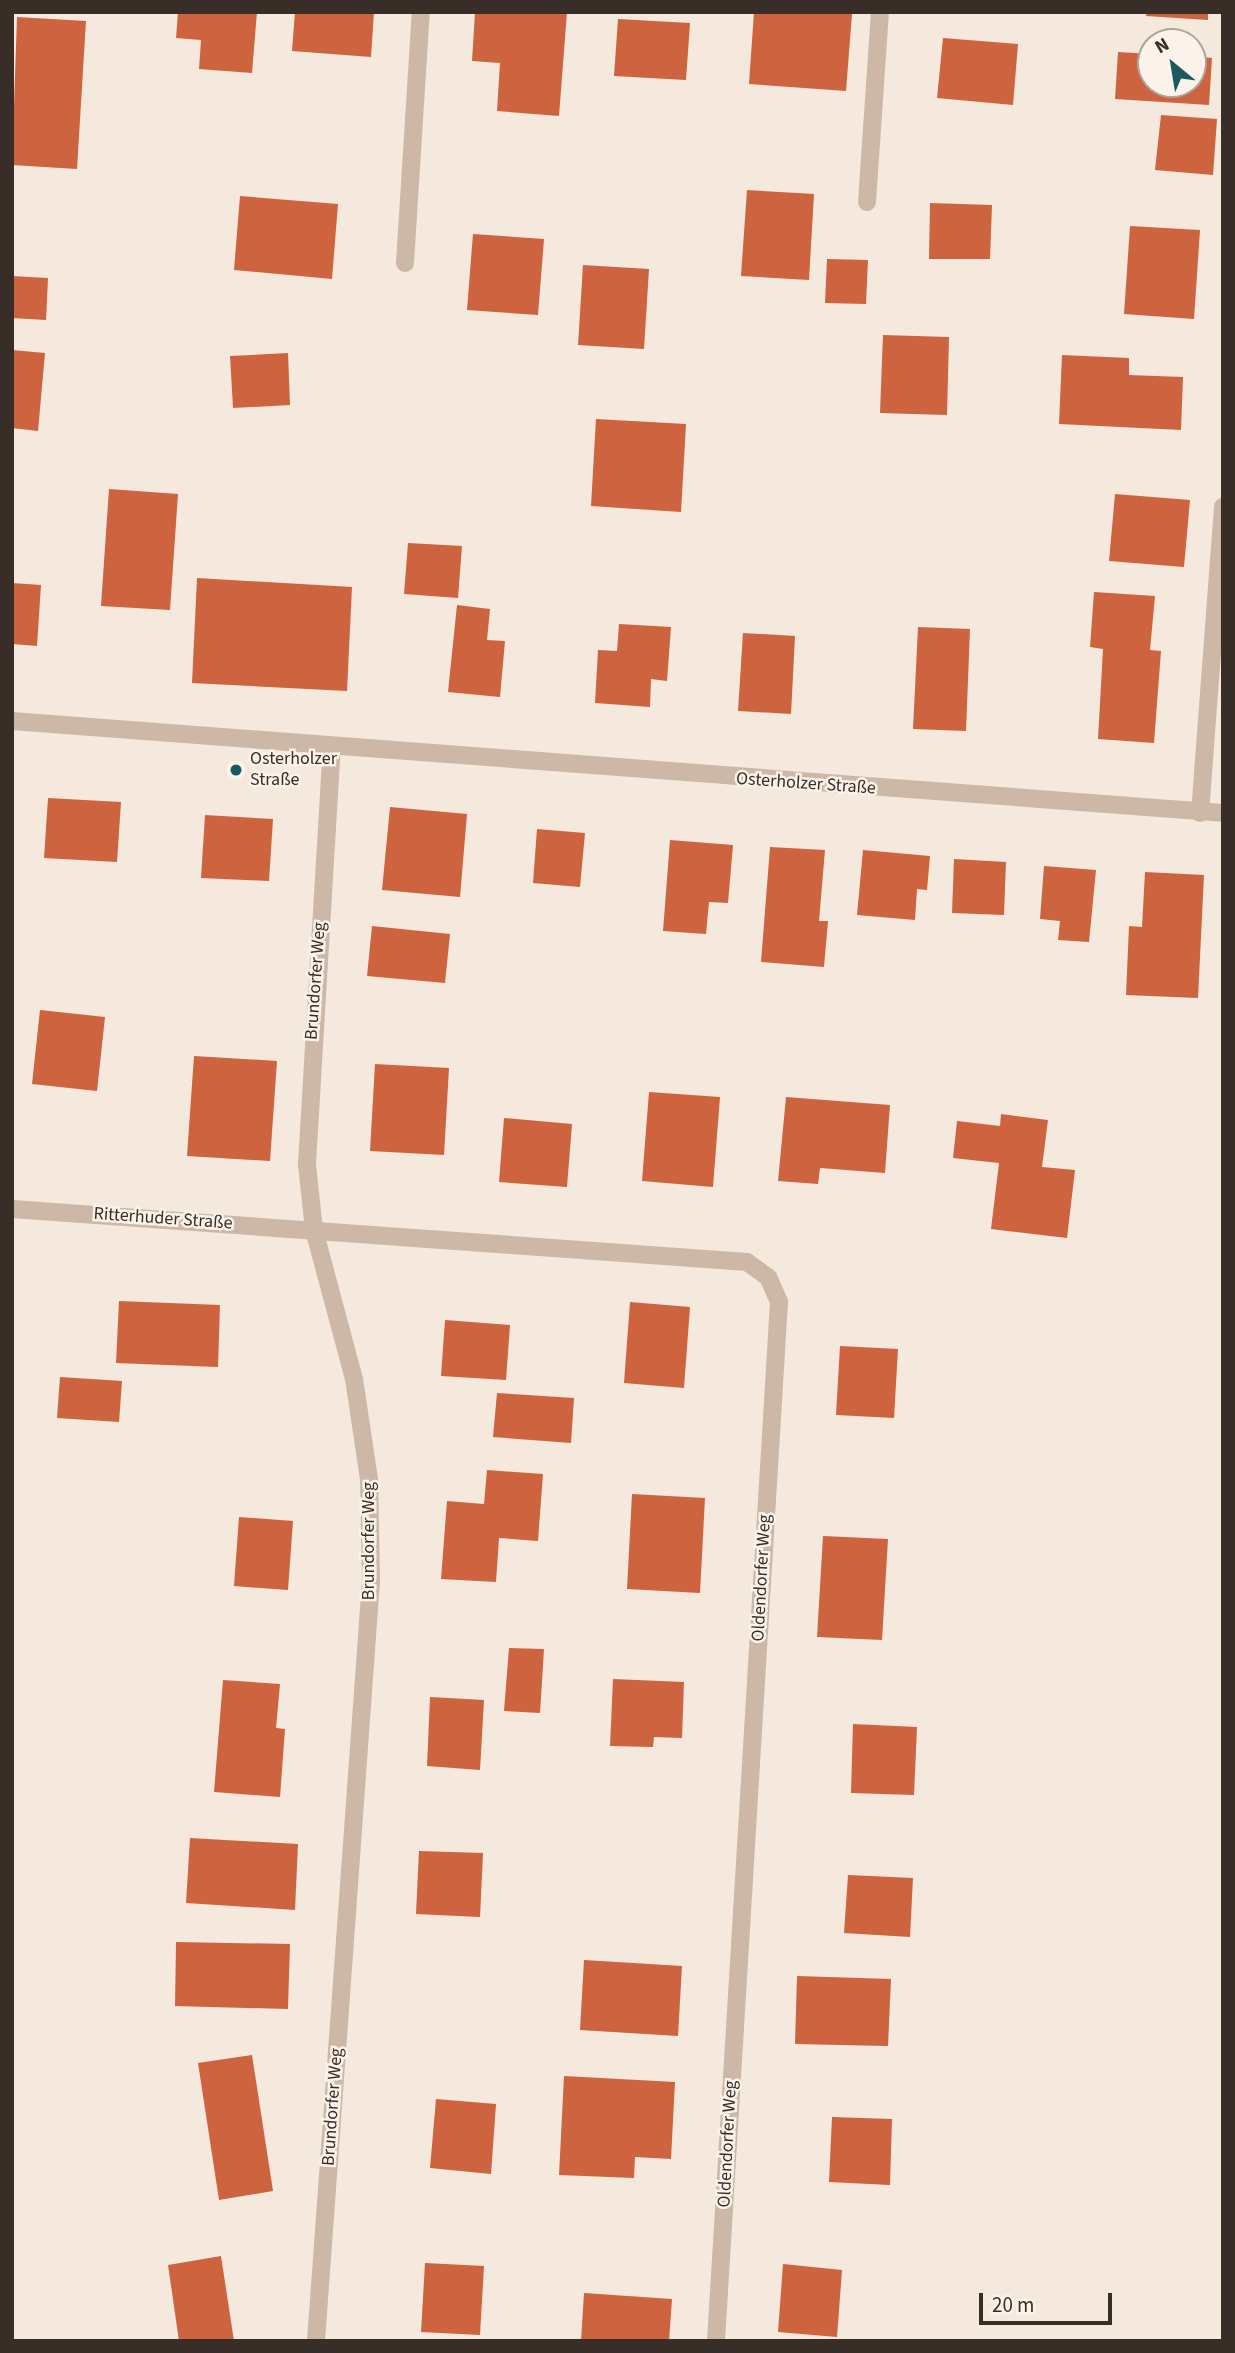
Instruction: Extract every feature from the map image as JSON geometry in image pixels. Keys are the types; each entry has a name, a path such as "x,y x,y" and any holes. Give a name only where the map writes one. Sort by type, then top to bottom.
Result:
{"street":[{"path":"405,262 421,12"},
{"path":"867,202 880,12"},
{"path":"1200,813 1223,507"},
{"name":"Osterholzer Straße","path":"12,721 1223,813"},
{"name":"Brundorfer Weg","path":"316,2341 371,1581 369,1479 354,1380 314,1230 307,1164 332,747"},
{"name":"Ritterhuder Straße","path":"12,1209 314,1230"},
{"name":"Oldendorfer Weg","path":"314,1230 747,1262 768,1277 779,1302 716,2341"}],"building":[{"path":"178,12 257,12 252,73 199,69 201,40 176,38"},
{"path":"295,12 374,12 371,57 292,51"},
{"path":"475,12 567,12 559,116 497,111 500,63 472,61"},
{"path":"754,12 852,14 846,91 749,84"},
{"path":"1147,12 1208,12 1208,20 1146,16"},
{"path":"17,17 86,21 77,169 12,165"},
{"path":"618,19 690,23 686,80 614,76"},
{"path":"943,38 1018,44 1013,105 937,98"},
{"path":"1118,52 1137,53 1137,98 1207,98 1207,57 1212,58 1209,105 1115,99"},
{"path":"1161,115 1217,119 1213,175 1155,170"},
{"path":"747,190 814,194 809,280 741,276"},
{"path":"240,196 338,204 332,279 234,270"},
{"path":"930,203 992,205 990,259 929,259"},
{"path":"1130,226 1200,230 1194,319 1124,314"},
{"path":"473,234 544,239 538,315 467,310"},
{"path":"827,259 868,260 866,304 825,303"},
{"path":"583,265 649,269 644,349 578,345"},
{"path":"12,276 48,278 46,320 12,318"},
{"path":"883,335 949,337 947,415 880,413"},
{"path":"12,350 45,353 38,431 12,428"},
{"path":"288,353 290,405 233,408 230,356"},
{"path":"1062,355 1129,358 1129,375 1183,377 1181,430 1059,424"},
{"path":"596,419 686,424 681,512 591,506"},
{"path":"109,489 178,494 170,610 101,606"},
{"path":"1115,494 1190,500 1184,567 1109,561"},
{"path":"408,543 462,546 458,598 404,594"},
{"path":"197,578 352,587 347,691 192,683"},
{"path":"12,583 41,585 37,646 12,644"},
{"path":"1094,592 1155,596 1150,650 1161,651 1154,743 1098,739 1103,649 1090,647"},
{"path":"457,605 490,609 487,640 505,641 500,697 448,692"},
{"path":"619,624 671,627 667,681 651,679 650,707 595,703 598,650 617,651"},
{"path":"918,627 970,629 966,731 913,729"},
{"path":"743,633 795,636 791,714 738,711"},
{"path":"48,798 121,802 117,862 44,858"},
{"path":"390,807 467,814 460,897 382,890"},
{"path":"205,815 273,819 269,881 201,878"},
{"path":"537,829 585,833 580,887 533,883"},
{"path":"670,840 733,845 728,903 709,902 706,934 663,931"},
{"path":"770,847 825,850 819,921 828,921 824,967 761,962"},
{"path":"863,850 930,856 927,890 917,889 915,920 857,915"},
{"path":"954,859 1006,862 1004,915 952,913"},
{"path":"1044,866 1096,870 1089,942 1058,940 1060,921 1040,919"},
{"path":"1145,872 1204,875 1198,998 1126,995 1129,926 1142,927"},
{"path":"372,926 450,934 445,983 367,976"},
{"path":"40,1010 105,1017 97,1091 32,1084"},
{"path":"194,1056 277,1061 270,1161 187,1156"},
{"path":"375,1064 449,1068 444,1155 370,1151"},
{"path":"649,1092 720,1097 713,1187 642,1181"},
{"path":"786,1097 890,1105 885,1173 820,1168 818,1184 778,1181"},
{"path":"1001,1114 1048,1120 1042,1167 1075,1170 1067,1238 991,1229 999,1163 953,1158 957,1121 1000,1126"},
{"path":"504,1118 572,1124 567,1187 499,1182"},
{"path":"119,1301 220,1305 218,1367 116,1363"},
{"path":"630,1302 690,1307 684,1388 624,1383"},
{"path":"445,1320 510,1325 506,1380 441,1376"},
{"path":"840,1346 898,1349 894,1418 836,1415"},
{"path":"60,1377 122,1381 119,1422 57,1418"},
{"path":"497,1393 574,1398 571,1443 493,1437"},
{"path":"487,1470 543,1474 538,1541 499,1538 496,1582 441,1579 447,1501 484,1504"},
{"path":"632,1494 705,1498 700,1593 627,1589"},
{"path":"239,1517 293,1521 288,1590 234,1586"},
{"path":"823,1536 888,1539 882,1640 817,1637"},
{"path":"509,1648 544,1649 540,1713 504,1711"},
{"path":"613,1679 684,1682 682,1738 654,1737 653,1747 610,1746"},
{"path":"223,1680 280,1684 276,1728 285,1729 280,1797 214,1792"},
{"path":"430,1697 484,1700 480,1770 427,1766"},
{"path":"853,1724 917,1727 914,1795 851,1793"},
{"path":"190,1838 298,1844 295,1910 186,1903"},
{"path":"419,1851 483,1853 480,1917 416,1914"},
{"path":"848,1875 913,1878 910,1937 844,1933"},
{"path":"176,1942 290,1944 288,2009 175,2006"},
{"path":"584,1960 682,1966 678,2036 580,2030"},
{"path":"797,1976 891,1979 888,2046 795,2044"},
{"path":"252,2055 273,2191 219,2200 198,2063"},
{"path":"564,2076 675,2082 671,2159 635,2157 634,2178 559,2175"},
{"path":"436,2099 496,2104 491,2174 430,2168"},
{"path":"832,2117 892,2119 890,2185 829,2182"},
{"path":"221,2256 234,2341 179,2341 168,2265"},
{"path":"425,2263 484,2266 480,2335 421,2332"},
{"path":"783,2264 842,2270 837,2337 778,2332"},
{"path":"584,2293 672,2299 669,2341 581,2341"}],"place":[{"name":"Osterholzer Straße","path":"236,770"}]}
